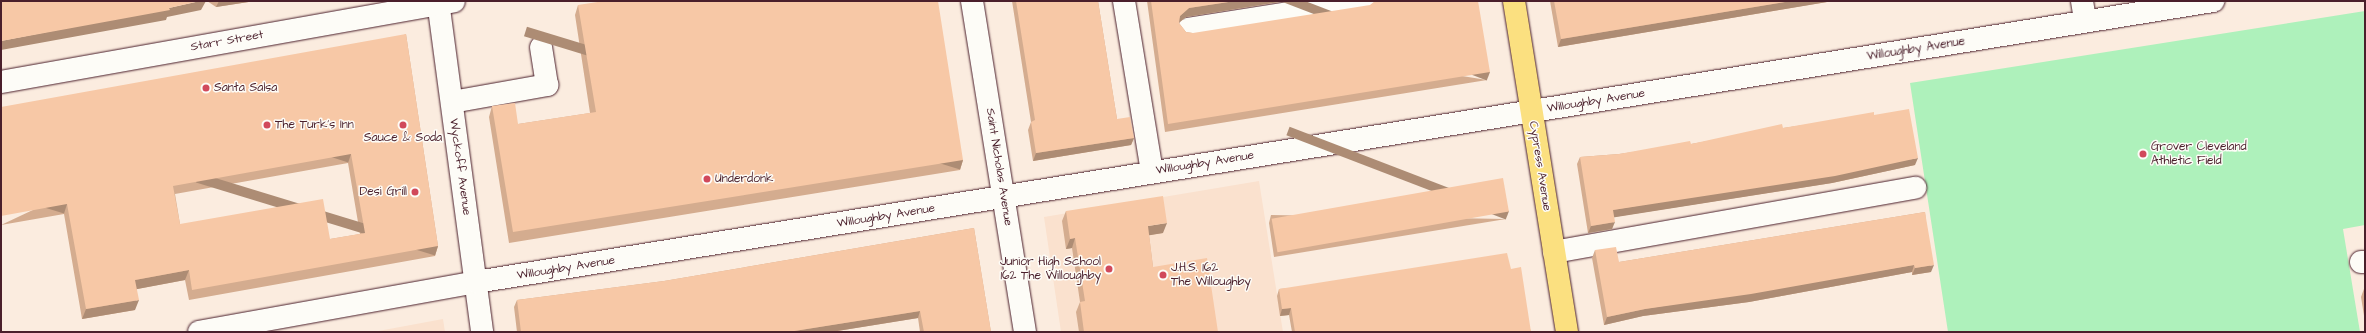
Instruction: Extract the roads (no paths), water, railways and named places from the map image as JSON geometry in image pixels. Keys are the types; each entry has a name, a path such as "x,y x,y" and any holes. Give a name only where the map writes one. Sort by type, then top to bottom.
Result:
{"main road":[{"name":"Cypress Avenue","path":"1514,1 1567,332"}],"street":[{"name":"Saint Nicholas Avenue","path":"972,1 1026,332"},
{"path":"1124,1 1152,172"},
{"path":"1188,29 1365,1"},
{"name":"Willoughby Avenue","path":"199,332 476,282 1532,111 2084,11 2213,1"},
{"name":"Starr Street","path":"1,82 443,2"},
{"name":"Wyckoff Avenue","path":"443,2 452,102 482,332"},
{"path":"452,102 547,85 541,47"},
{"path":"1554,252 1915,188"}],"place":[{"name":"Santa Salsa","path":"206,88"},
{"name":"The Turk's Inn","path":"267,125"},
{"name":"Sauce & Soda","path":"403,125"},
{"name":"Grover Cleveland Athletic Field","path":"2143,154"},
{"name":"Underdonk","path":"707,179"},
{"name":"Desi Grill","path":"415,192"},
{"name":"Junior High School 162 The Willoughby","path":"1109,269"},
{"name":"J.H.S. 162 The Willoughby","path":"1163,275"}]}
